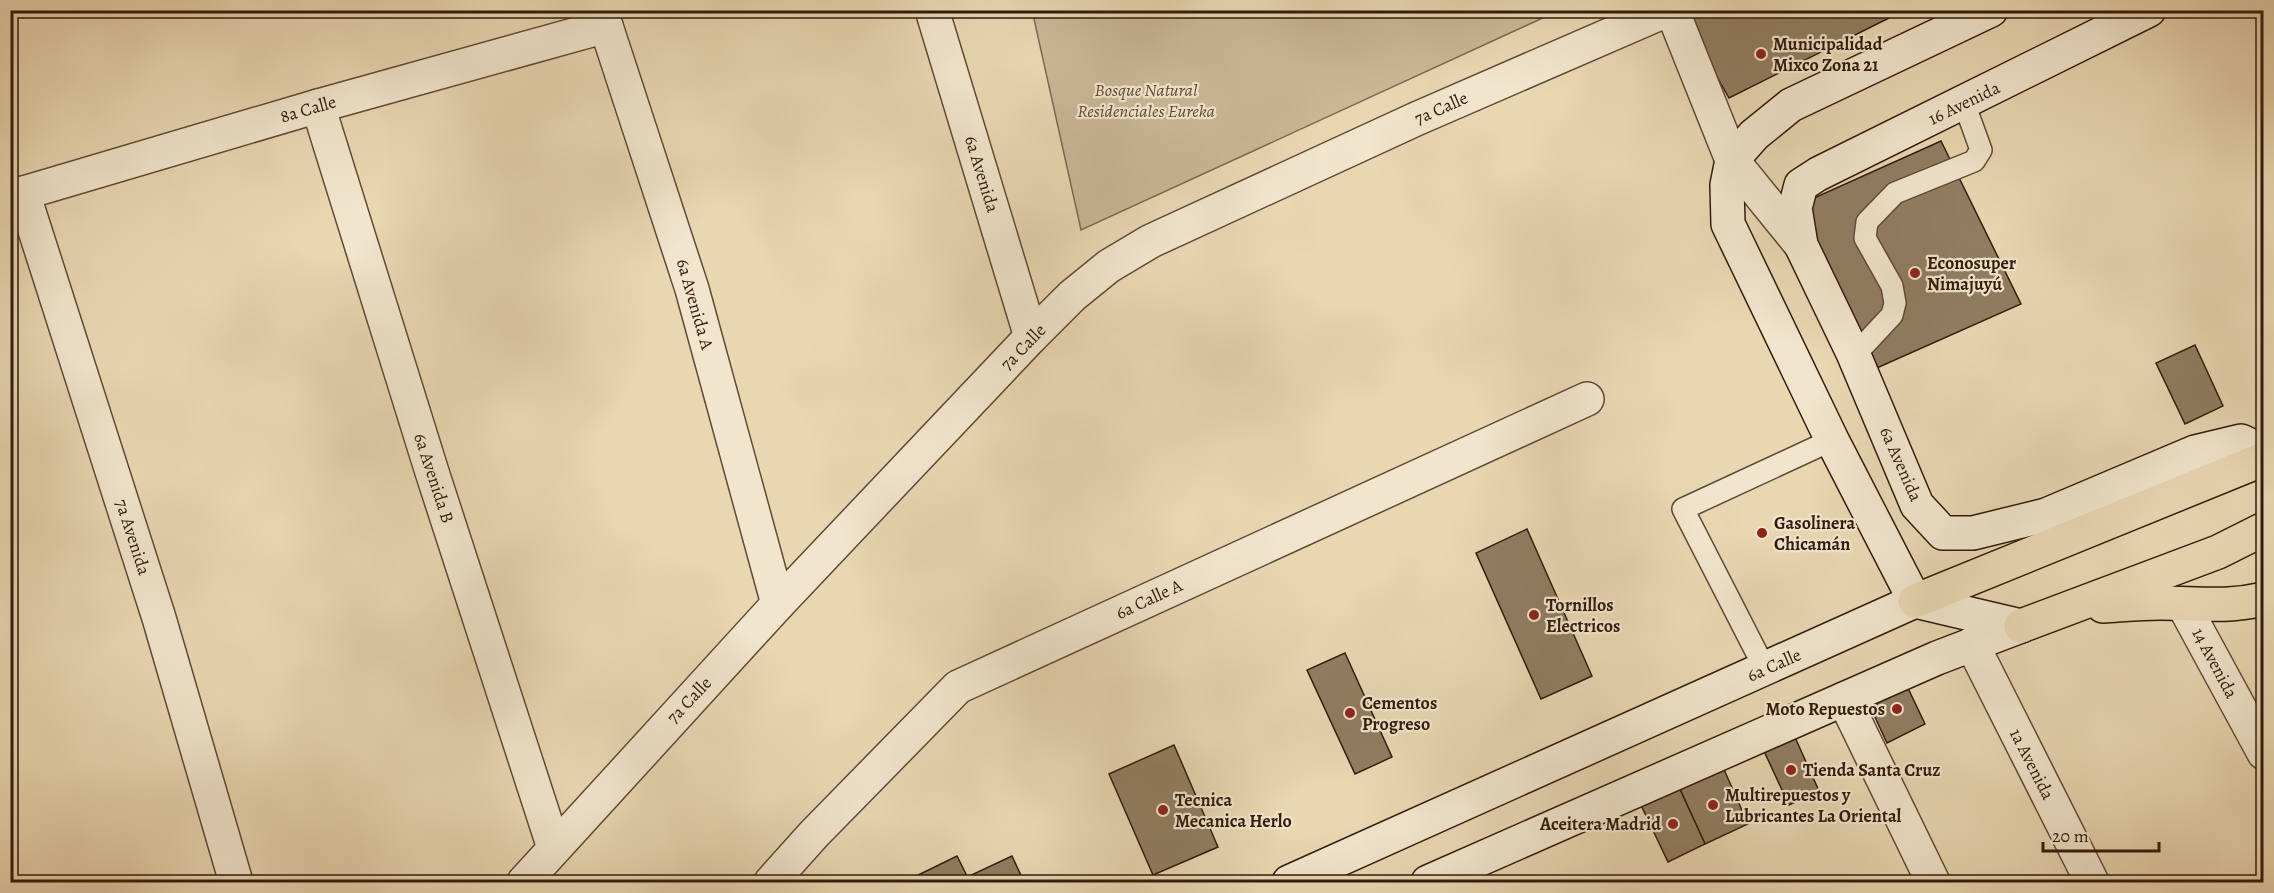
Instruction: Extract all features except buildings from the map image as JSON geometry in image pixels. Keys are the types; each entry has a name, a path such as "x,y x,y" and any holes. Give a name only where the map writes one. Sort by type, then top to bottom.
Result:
{"main road":[{"name":"6a Calle","path":"1915,601 2264,459"},
{"path":"2021,626 2218,552 2264,529"},
{"path":"2068,608 2160,603 2240,605 2264,599"}],"street":[{"name":"6a Avenida","path":"932,10 1031,337"},
{"name":"7a Calle","path":"524,882 778,603 1031,337 1072,296 1109,266 1151,241 1416,119 1667,10"},
{"path":"1672,10 1732,160 1801,245"},
{"path":"1991,10 1791,105 1754,135 1732,160 1726,185 1728,224 1832,440 1915,601 2021,626"},
{"name":"16 Avenida","path":"1795,208 1802,185 1818,174 2149,10"},
{"name":"8a Calle","path":"17,195 318,106 600,18"},
{"name":"6a Avenida A","path":"600,18 692,289 778,603"},
{"name":"6a Avenida B","path":"318,106 435,484 554,848"},
{"name":"7a Avenida","path":"17,195 159,618 236,882"},
{"name":"6a Avenida","path":"1795,208 1801,245 1853,353 1917,505 1943,532 1973,533 2046,515 2195,452 2241,441 2264,452"},
{"name":"6a Calle A","path":"771,882 814,834 957,687 1587,399"},
{"name":"6a Calle","path":"1289,882 1915,601"},
{"name":"14 Avenida","path":"2183,604 2264,753"},
{"path":"1428,882 1937,658 2021,626"},
{"name":"1a Avenida","path":"1972,645 2092,882"},
{"path":"1844,699 1933,882"}],"lane":[{"path":"1853,353 1865,344 1892,315 1895,303 1892,286 1865,238 1867,222 1895,193 1974,161 1982,150 1964,103"},
{"path":"1765,669 1683,509 1832,440"}],"green space":[{"name":"Bosque Natural Residenciales Eureka","path":"1032,10 1558,10 1558,11 1081,230"}],"place":[{"name":"Municipalidad Mixco Zona 21","path":"1761,54"},
{"name":"Econosuper Nimajuyú","path":"1915,273"},
{"name":"Gasolinera Chicamán","path":"1762,533"},
{"name":"Tornillos Electricos","path":"1534,615"},
{"name":"Moto Repuestos","path":"1897,709"},
{"name":"Cementos Progreso","path":"1350,713"},
{"name":"Tienda Santa Cruz","path":"1791,770"},
{"name":"Multirepuestos y Lubricantes La Oriental","path":"1713,805"},
{"name":"Tecnica Mecanica Herlo","path":"1163,810"},
{"name":"Aceitera Madrid","path":"1673,824"}]}
